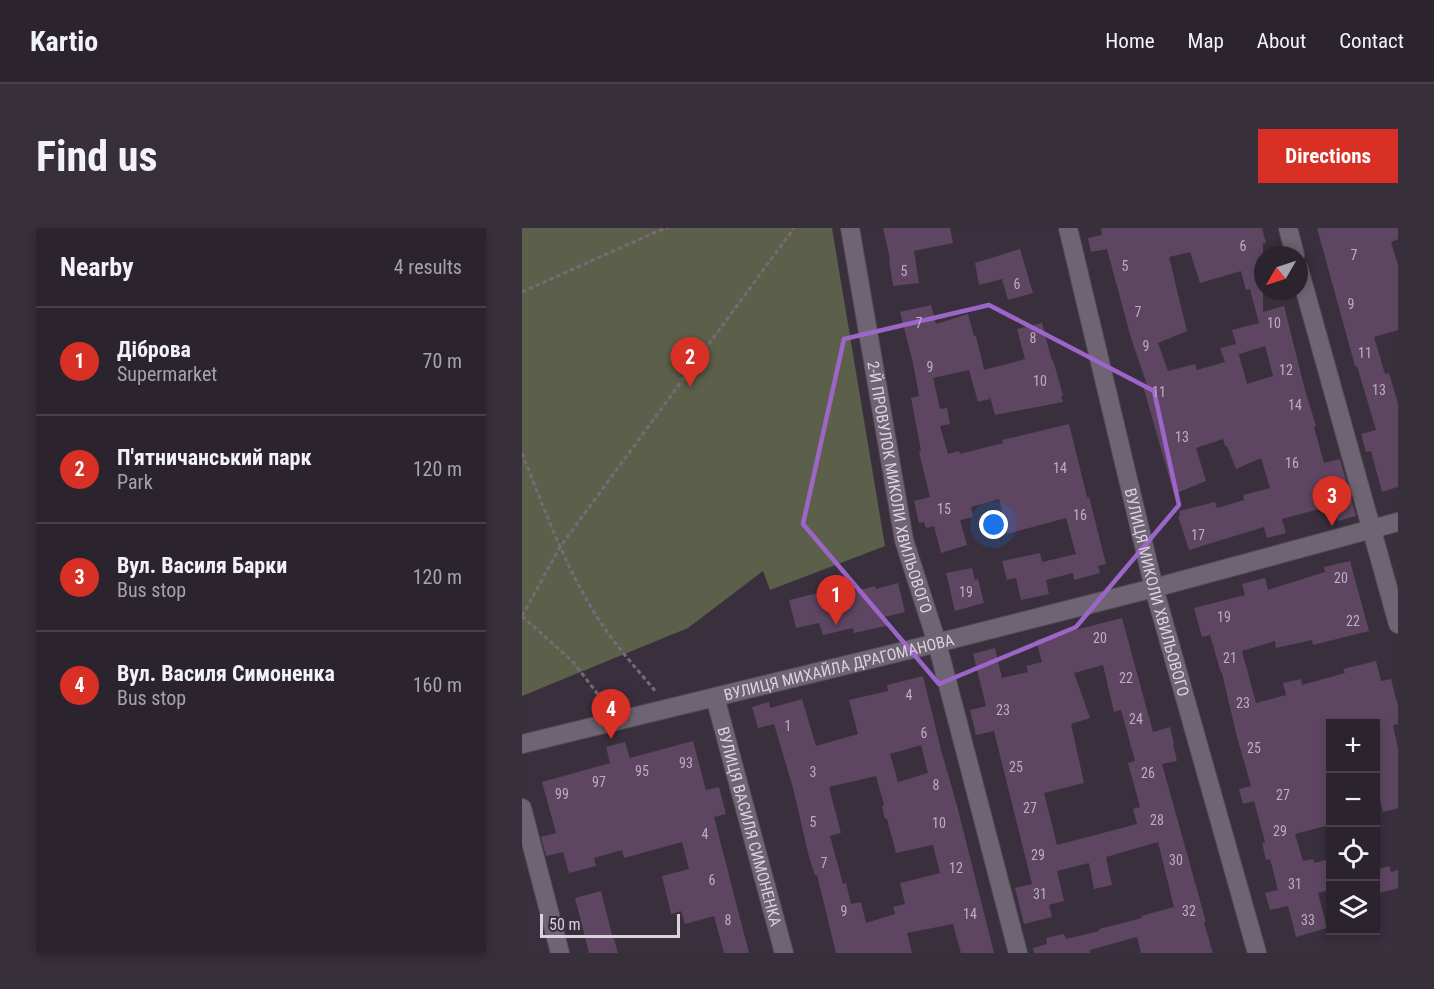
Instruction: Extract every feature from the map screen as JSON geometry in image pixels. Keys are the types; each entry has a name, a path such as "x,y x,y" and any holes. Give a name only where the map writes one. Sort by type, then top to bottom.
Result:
{"street":[{"name":"2-Й ПРОВУЛОК МИКОЛИ ХВИЛЬОВОГО","path":"850,228 904,540 937,643 1018,953"},
{"name":"ВУЛИЦЯ МИКОЛИ ХВИЛЬОВОГО","path":"1068,228 1154,588 1257,953"},
{"path":"1288,228 1293,246"},
{"path":"1308,300 1398,624"},
{"name":"ВУЛИЦЯ МИХАЙЛА ДРАГОМАНОВА","path":"522,744 937,643 1154,588 1398,522"},
{"name":"ВУЛИЦЯ ВАСИЛЯ СИМОНЕНКА","path":"715,698 784,953"},
{"path":"522,808 560,953"}],"path":[{"path":"522,292 668,228"},
{"path":"619,721 573,662 522,616 560,547 794,228"},
{"path":"522,453 560,547 597,616 612,639 669,708"}],"highlighted area":[{"path":"989,305 1154,391 1179,505 1076,627 939,684 803,524 844,339"}],"green space":[{"path":"522,228 832,228 885,546 770,590 763,571 688,628 522,696"}],"building":[{"path":"883,228 950,228 953,243 914,251 919,283 893,286"},
{"path":"1101,228 1262,228 1266,243 1263,243 1263,246 1254,246 1254,300 1263,300 1263,312 1284,306 1324,463 1340,459 1356,516 1338,521 1334,505 1282,519 1286,533 1267,538 1264,527 1189,550 1178,516 1179,511 1215,502 1217,508 1244,500 1243,495 1270,488 1261,458 1236,469 1223,439 1196,448 1206,481 1174,494 1143,386 1147,385 1131,338 1107,249 1091,252 1088,238 1102,235","holes":["1190,252 1200,283 1241,271 1246,290 1250,289 1259,323 1232,330 1239,354 1265,346 1273,376 1247,384 1236,344 1220,348 1225,362 1197,370 1195,364 1168,371 1158,343 1187,331 1169,257"]},
{"path":"1317,228 1398,228 1398,239 1391,242 1398,265 1398,330 1374,337 1385,374 1389,373 1398,404 1398,487 1382,492 1371,451 1366,452 1361,434 1376,430 1357,366 1355,366"},
{"path":"1020,249 1033,293 1008,300 1002,279 979,285 975,263"},
{"path":"931,305 936,324 968,314 984,370 1025,359 1017,329 1042,323 1063,402 995,415 989,393 990,399 978,402 969,370 933,378 940,409 947,408 950,424 940,426 948,454 959,451 960,454 1003,443 1002,440 1069,424 1106,564 1098,566 1100,573 1074,580 1073,573 1046,580 1049,594 1021,600 1016,578 1007,580 1002,561 1040,553 1042,562 1076,554 1066,518 1007,534 999,499 971,507 973,517 960,520 967,545 941,553 934,526 926,528 924,522 919,523 914,501 930,497 919,452 921,451 911,398 919,396 900,312"},
{"path":"1350,561 1369,631 1313,645 1312,640 1276,648 1275,641 1242,651 1256,703 1286,695 1283,683 1301,679 1302,685 1345,673 1343,669 1376,661 1381,681 1391,679 1398,706 1398,724 1393,725 1398,749 1398,808 1383,812 1380,800 1380,719 1326,719 1326,826 1295,834 1303,861 1313,859 1314,863 1326,860 1326,891 1318,893 1326,928 1296,937 1288,906 1270,910 1265,893 1278,890 1270,859 1266,860 1262,843 1265,842 1254,801 1243,804 1239,789 1251,786 1210,635 1202,637 1194,608 1245,595 1242,584 1265,578 1268,590 1325,572 1324,567"},
{"path":"972,568 975,580 978,579 984,603 955,611 946,573"},
{"path":"898,583 905,612 884,617 886,626 854,633 853,628 823,635 819,623 796,628 789,600 843,587 845,594"},
{"path":"1122,618 1153,732 1170,727 1177,761 1162,764 1213,953 1141,953 1137,937 1090,950 1090,953 1034,953 1033,948 1047,944 1046,938 1064,934 1066,939 1174,907 1158,842 1106,857 1112,885 1094,889 1089,863 1057,871 1064,901 1049,905 1052,917 1024,924 1015,888 1032,884 994,731 976,735 970,710 986,706 973,654 995,648 1002,678 1028,672 1026,666 1042,662 1036,640","holes":["1103,665 1114,712 1121,710 1135,761 1128,763 1140,807 1133,809 1137,824 1057,845 1044,793 1084,783 1071,724 1090,718 1074,673"]},
{"path":"923,676 994,953 961,953 953,924 907,933 912,953 836,953 817,875 815,875 809,857 793,788 774,724 758,728 752,707 769,702 770,708 802,699 816,746 858,734 849,700 888,691 887,685","holes":["921,745 928,773 898,782 890,754","876,776 884,805 882,806 885,819 887,819 896,853 933,845 940,873 900,883 905,904 893,907 895,914 866,923 861,902 851,904 846,883 843,884 830,836 841,833 829,787"]},
{"path":"693,741 706,790 719,787 726,814 714,817 749,953 724,953 714,916 685,924 681,911 671,914 662,876 689,869 682,842 624,858 622,850 594,858 596,866 569,873 563,852 546,856 541,837 556,833 542,782 610,763 606,747 625,742 630,758"},
{"path":"1389,866 1391,872 1398,870 1398,888 1380,893 1380,869"},
{"path":"601,891 618,953 589,953 575,898"}],"place":[{"name":"П'ятничанський парк","path":"690,387"},
{"name":"Вул. Василя Барки","path":"1332,526"},
{"name":"Діброва","path":"836,625"},
{"name":"Вул. Василя Симоненка","path":"611,739"}]}
